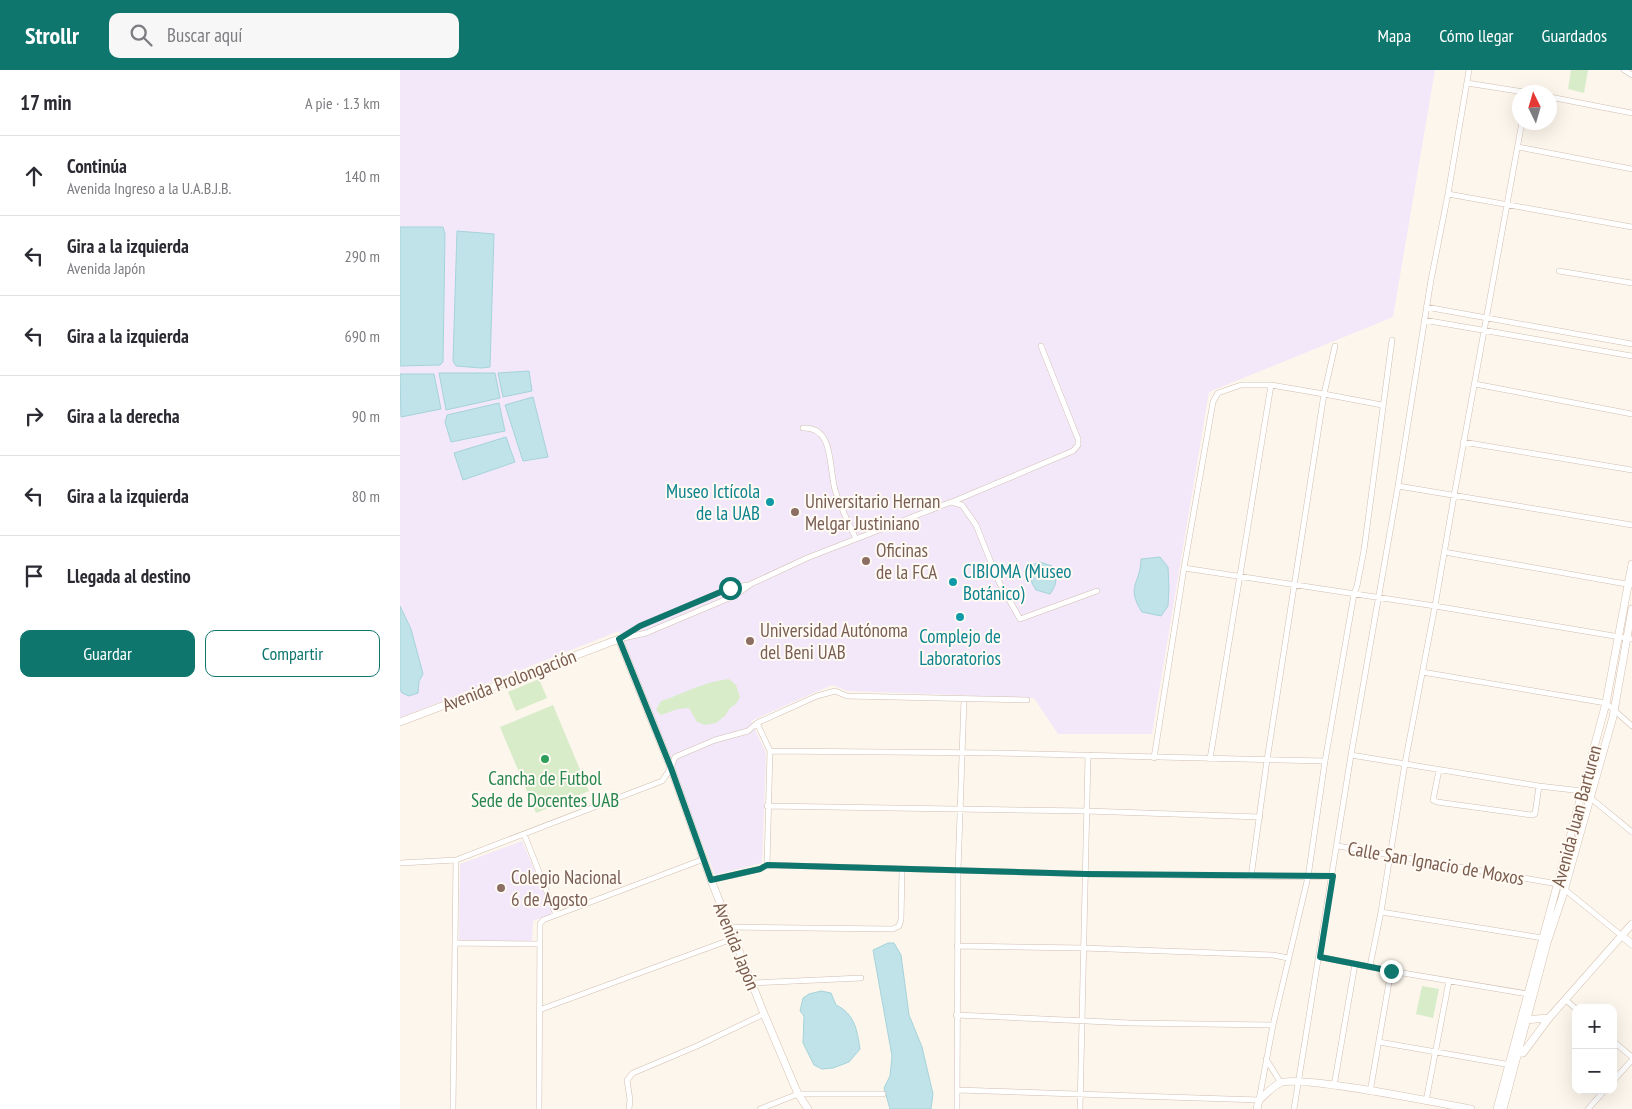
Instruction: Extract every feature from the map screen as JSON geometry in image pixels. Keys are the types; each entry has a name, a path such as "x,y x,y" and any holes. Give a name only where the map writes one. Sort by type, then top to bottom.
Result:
{"street":[{"path":"1294,1109 1338,846 1351,754 1468,70"},
{"path":"1624,70 1632,75"},
{"path":"1467,83 1512,90"},
{"path":"1557,98 1632,113"},
{"path":"1370,966 1381,912 1405,763 1521,130"},
{"path":"1518,147 1632,169"},
{"path":"1448,194 1632,227"},
{"path":"1559,271 1632,284"},
{"path":"1426,307 1632,344"},
{"path":"1424,320 1484,332 1632,356"},
{"path":"1257,1109 1273,1025 1308,877 1324,761 1354,594 1364,550 1392,340"},
{"path":"619,639 646,633 734,596 751,584 806,558 951,502 1073,451 1078,445 1078,439 1041,346"},
{"path":"1251,877 1267,760 1324,394 1335,346"},
{"path":"1475,384 1632,414"},
{"path":"1154,758 1213,402 1218,393 1242,385 1271,385 1382,405"},
{"path":"1210,759 1271,385"},
{"path":"802,428 814,429 828,446 836,493 856,539"},
{"path":"1464,442 1632,470"},
{"path":"1398,486 1632,525"},
{"path":"951,502 962,505 976,525 998,580 1020,619 1097,591"},
{"path":"1444,552 1630,585"},
{"name":"Avenida Juan Barturen","path":"1524,1021 1528,994 1582,791 1626,638 1632,564"},
{"path":"1184,568 1435,606 1626,638"},
{"path":"619,639 640,626 730,588 751,584"},
{"name":"Avenida Juan Barturen","path":"1511,1065 1565,889 1614,710 1632,609"},
{"name":"Avenida Prolongación","path":"400,722 619,639"},
{"name":"Avenida Japón","path":"619,639 671,768 711,880 764,1014 798,1094 808,1109"},
{"path":"1422,672 1606,703 1632,726"},
{"path":"400,863 456,860 662,781 671,768 675,757 715,740 748,731 757,722 835,690 847,696 1028,700"},
{"path":"957,1109 958,871 964,699"},
{"path":"757,722 770,751 767,865"},
{"path":"770,751 1324,761"},
{"path":"1351,754 1438,770 1582,791 1632,832"},
{"path":"1080,1109 1088,756"},
{"path":"1438,770 1433,800 1437,802 1531,815 1536,814 1539,786"},
{"path":"768,806 1260,817"},
{"path":"524,834 556,915"},
{"name":"Calle San Ignacio de Moxos","path":"1338,846 1558,884 1632,944"},
{"path":"539,1109 538,1010 540,924 543,920 704,859"},
{"path":"453,1109 456,860"},
{"path":"711,880 760,869 767,865 1086,874 1251,877 1333,876"},
{"path":"730,927 894,929 899,926 901,920 902,870"},
{"path":"1381,912 1543,938"},
{"path":"1514,1054 1522,1053 1565,999 1632,924"},
{"path":"538,1010 735,938"},
{"path":"455,943 539,944"},
{"path":"957,946 1083,948 1273,955 1288,958"},
{"path":"1320,957 1528,994"},
{"path":"1334,1086 1355,964"},
{"path":"1370,1092 1391,971"},
{"path":"753,983 861,978"},
{"path":"1426,1101 1449,981"},
{"path":"1565,999 1572,1005"},
{"path":"629,1109 630,1100 627,1080 633,1073 697,1046 764,1014"},
{"path":"956,1015 1130,1023 1273,1025"},
{"path":"1524,1021 1549,1018"},
{"path":"1379,1042 1511,1065"},
{"path":"1617,1045 1632,1058 1617,1076"},
{"path":"1266,1059 1281,1083"},
{"path":"1497,1109 1511,1065"},
{"path":"1502,1109 1511,1065"},
{"path":"957,1090 1258,1100 1281,1083 1298,1082 1334,1086 1471,1109"},
{"path":"760,1109 798,1094 883,1094"},
{"path":"1588,1109 1601,1094"}],"shaded area":[{"name":"Universitario Hernan Melgar Justiniano","path":"400,70 1435,70 1393,317 1209,392 1152,734 1058,734 1034,698 848,691 832,685 751,721 766,753 762,863 715,875 619,631 400,718"},
{"name":"Colegio Nacional 6 de Agosto","path":"522,841 553,913 533,921 532,943 459,940 460,864"}],"green space":[{"path":"1571,70 1588,70 1584,93 1568,89"},
{"path":"539,679 547,698 516,711 508,692"},
{"path":"729,679 736,685 740,697 725,716 716,723 705,725 697,722 689,708 678,709 661,715 656,710 661,701 702,685"},
{"name":"Cancha de Futbol Sede de Docentes UAB","path":"553,705 589,791 536,813 500,727"},
{"path":"1422,986 1439,989 1433,1018 1416,1014"}],"water":[{"path":"400,227 443,227 445,234 443,362 440,365 400,366"},
{"path":"457,231 494,234 490,367 456,366 453,361"},
{"path":"529,371 532,391 503,397 498,373"},
{"path":"439,373 495,373 500,398 446,410"},
{"path":"400,374 434,374 441,409 401,417"},
{"path":"533,397 548,457 523,461 505,405"},
{"path":"499,403 505,431 451,442 445,422 447,415"},
{"path":"506,437 515,462 463,480 454,453"},
{"path":"1160,557 1168,567 1169,588 1168,606 1161,616 1142,612 1137,603 1134,590 1141,559"},
{"path":"1040,562 1052,566 1055,573 1056,580 1050,594 1036,590 1032,583 1029,566"},
{"path":"400,606 411,629 423,674 419,681 418,693 409,696 400,690"},
{"path":"888,943 894,943 901,955 909,1015 922,1047 933,1094 931,1109 890,1109 884,1088 890,1076 892,1056 873,950"},
{"path":"821,991 831,993 836,1005 851,1018 856,1029 860,1049 849,1062 833,1068 822,1069 814,1065 803,1043 804,1016 800,1011 803,998 809,994"}],"place":[{"name":"Museo Ictícola de la UAB","path":"770,502"},
{"name":"Universitario Hernan Melgar Justiniano","path":"795,512"},
{"name":"Oficinas de la FCA","path":"866,561"},
{"name":"CIBIOMA (Museo Botánico)","path":"953,582"},
{"name":"Complejo de Laboratorios","path":"960,617"},
{"name":"Universidad Autónoma del Beni UAB","path":"750,641"},
{"name":"Cancha de Futbol Sede de Docentes UAB","path":"545,759"},
{"name":"Colegio Nacional 6 de Agosto","path":"501,888"}],"route":[{"path":"730,588 640,626 619,639 671,768 711,880 760,869 767,865 1086,874 1333,876 1320,957 1391,971"}]}
